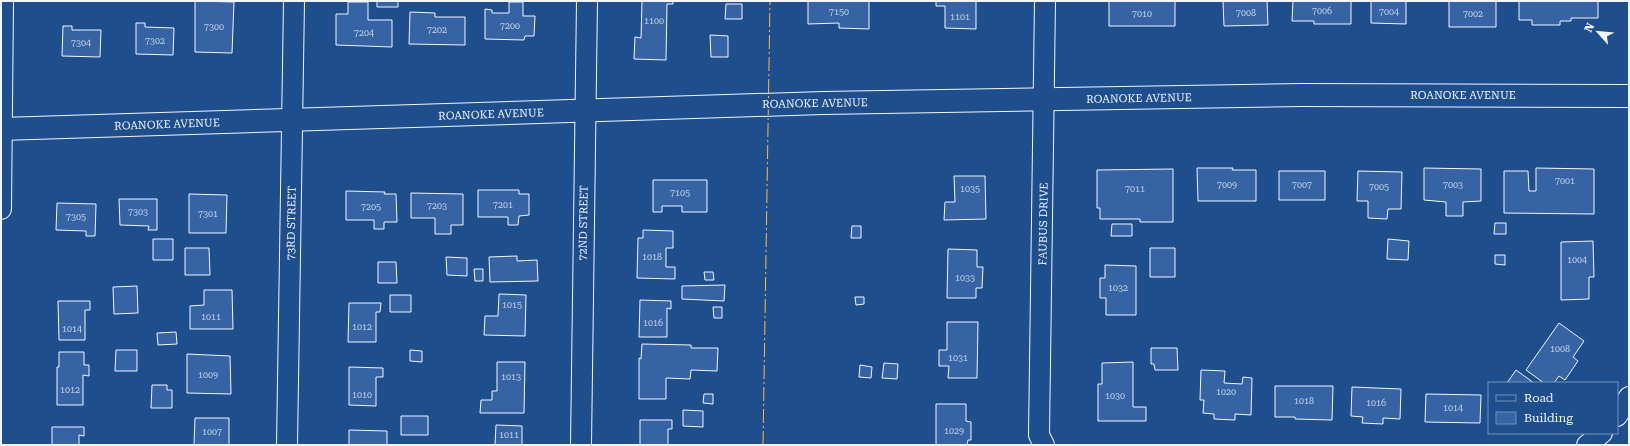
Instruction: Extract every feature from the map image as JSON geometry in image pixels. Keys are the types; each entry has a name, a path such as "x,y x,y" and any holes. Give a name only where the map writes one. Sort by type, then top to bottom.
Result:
{"street":[{"path":"1,209 3,1"},
{"name":"73RD STREET","path":"287,445 294,1"},
{"name":"72ND STREET","path":"581,445 587,1"},
{"name":"FAUBUS DRIVE","path":"1044,445 1040,435 1045,1"},
{"name":"ROANOKE AVENUE","path":"1,129 823,102 1302,95 1629,96"},
{"path":"1618,414 1629,397"},
{"path":"1587,445 1601,434"}],"building":[{"path":"195,1 234,2 232,53 195,52"},
{"path":"377,1 398,1 398,7 377,7"},
{"path":"642,1 673,1 673,4 667,4 666,60 634,59 635,37 641,38"},
{"path":"808,1 869,1 869,29 839,28 839,23 808,24"},
{"path":"936,1 976,1 976,29 945,28 945,6 936,6"},
{"path":"1109,1 1175,1 1175,26 1109,26"},
{"path":"1223,1 1267,1 1268,25 1224,26"},
{"path":"1293,1 1351,1 1351,24 1314,24 1314,21 1292,21"},
{"path":"1371,1 1406,1 1406,24 1371,23"},
{"path":"1449,1 1496,1 1496,27 1449,27"},
{"path":"1519,1 1598,1 1598,18 1571,18 1571,21 1560,21 1560,25 1532,25 1532,20 1519,20"},
{"path":"348,2 368,2 368,20 392,20 392,47 336,45 336,14 348,14"},
{"path":"509,2 523,2 523,16 535,16 534,36 525,36 524,40 485,39 485,9 492,10 492,13 509,13"},
{"path":"726,4 742,4 742,19 725,19"},
{"path":"410,12 435,13 435,17 465,17 465,45 409,44"},
{"path":"136,23 145,23 145,27 174,28 173,55 136,54"},
{"path":"63,26 72,26 72,30 101,30 100,57 62,56"},
{"path":"710,35 728,36 728,57 711,57"},
{"path":"1197,168 1233,168 1232,170 1256,170 1256,201 1198,201"},
{"path":"1424,168 1481,169 1481,201 1463,202 1463,216 1446,216 1446,202 1424,200"},
{"path":"1536,168 1594,169 1594,214 1504,213 1504,171 1528,171 1529,191 1536,191"},
{"path":"1173,169 1173,222 1140,222 1140,219 1100,219 1100,208 1097,208 1097,170"},
{"path":"1279,171 1325,171 1325,200 1279,200"},
{"path":"1358,171 1402,172 1401,209 1388,209 1387,219 1368,218 1368,201 1357,201"},
{"path":"954,176 985,176 986,219 944,220 945,202 955,202"},
{"path":"653,180 707,180 707,212 682,212 682,206 662,206 662,212 653,212"},
{"path":"478,190 519,190 519,194 529,194 529,215 519,216 518,225 508,225 508,217 478,217"},
{"path":"346,191 385,192 384,194 396,194 397,222 384,222 384,229 374,229 374,220 346,220"},
{"path":"411,193 463,194 463,225 451,225 451,234 435,234 435,218 411,218"},
{"path":"189,194 227,195 226,233 189,233"},
{"path":"119,199 157,199 157,230 148,230 149,226 120,225"},
{"path":"57,203 96,204 95,236 86,236 86,231 56,230"},
{"path":"1495,223 1506,223 1506,234 1494,234"},
{"path":"1112,224 1132,224 1132,236 1111,236"},
{"path":"852,226 861,226 861,238 851,238"},
{"path":"643,230 673,231 673,248 666,248 666,267 675,267 675,279 637,278 638,238 643,238"},
{"path":"153,239 173,239 173,260 153,260"},
{"path":"1388,239 1409,241 1408,260 1387,259"},
{"path":"1593,241 1594,277 1589,277 1589,299 1561,300 1561,242"},
{"path":"185,248 209,248 210,275 185,275"},
{"path":"1150,248 1175,248 1175,277 1150,277"},
{"path":"948,249 977,250 977,267 983,267 982,288 976,288 976,298 947,298"},
{"path":"1495,255 1505,255 1505,265 1495,264"},
{"path":"517,256 517,261 537,260 538,281 490,282 489,257"},
{"path":"446,257 467,258 467,276 447,275"},
{"path":"378,262 396,262 397,283 378,283"},
{"path":"1105,265 1136,266 1136,315 1106,315 1106,298 1100,298 1100,278 1105,278"},
{"path":"474,269 483,269 483,281 475,281"},
{"path":"704,272 713,272 714,280 705,280"},
{"path":"725,285 724,301 682,299 682,286"},
{"path":"137,286 138,313 114,314 113,287"},
{"path":"204,290 232,290 233,329 190,329 190,306 204,305"},
{"path":"499,294 526,295 525,336 484,335 485,316 498,316"},
{"path":"390,295 411,295 411,312 390,312"},
{"path":"855,297 864,297 864,304 856,305"},
{"path":"640,300 671,301 671,309 667,308 667,337 639,337"},
{"path":"58,301 90,301 90,310 85,310 85,340 59,340"},
{"path":"349,303 381,303 380,312 376,312 376,342 348,342"},
{"path":"713,307 722,307 722,318 714,318"},
{"path":"947,322 978,322 977,378 948,378 949,366 939,366 939,350 947,350"},
{"path":"1559,323 1584,341 1573,357 1578,361 1565,380 1559,376 1555,382 1543,382 1526,370"},
{"path":"176,332 177,344 158,345 157,333"},
{"path":"642,344 691,345 691,348 718,348 717,371 691,370 690,379 666,378 666,399 639,399 639,358 641,359"},
{"path":"1151,348 1177,348 1178,370 1155,370 1154,364 1151,364"},
{"path":"116,350 137,350 137,371 115,371"},
{"path":"410,350 422,351 422,362 410,361"},
{"path":"59,352 84,352 84,365 89,365 89,376 83,375 83,405 57,405 57,367 59,367"},
{"path":"187,354 230,356 231,394 187,393"},
{"path":"497,362 525,362 524,413 480,413 481,400 492,400 492,391 497,391"},
{"path":"1133,362 1133,407 1146,407 1146,421 1098,421 1098,384 1102,384 1102,363"},
{"path":"884,363 898,364 897,379 882,378"},
{"path":"860,365 872,367 871,378 859,377"},
{"path":"349,367 383,368 383,377 376,377 376,406 349,405"},
{"path":"1201,370 1225,371 1224,383 1242,384 1243,377 1252,378 1251,415 1235,414 1235,420 1214,419 1214,414 1203,413 1204,400 1200,400"},
{"path":"1516,370 1533,382 1508,382"},
{"path":"152,385 167,385 167,390 172,390 172,408 151,408"},
{"path":"1275,386 1333,386 1332,420 1275,417"},
{"path":"1352,387 1401,389 1400,419 1383,418 1383,424 1362,423 1363,417 1351,416"},
{"path":"704,394 713,394 713,404 703,403"},
{"path":"1426,394 1481,395 1480,423 1425,422"},
{"path":"936,404 966,404 966,421 971,422 971,440 968,440 967,445 936,445"},
{"path":"683,410 703,411 703,427 683,426"},
{"path":"401,416 428,416 428,435 401,435"},
{"path":"195,418 229,418 229,445 194,445"},
{"path":"640,420 672,420 672,429 668,429 668,445 640,445"},
{"path":"496,425 522,426 522,445 495,445"},
{"path":"52,427 84,427 84,436 79,435 79,445 52,445"},
{"path":"349,430 387,431 387,445 349,445"}],"power":[{"path":"763,445 770,1"}]}
